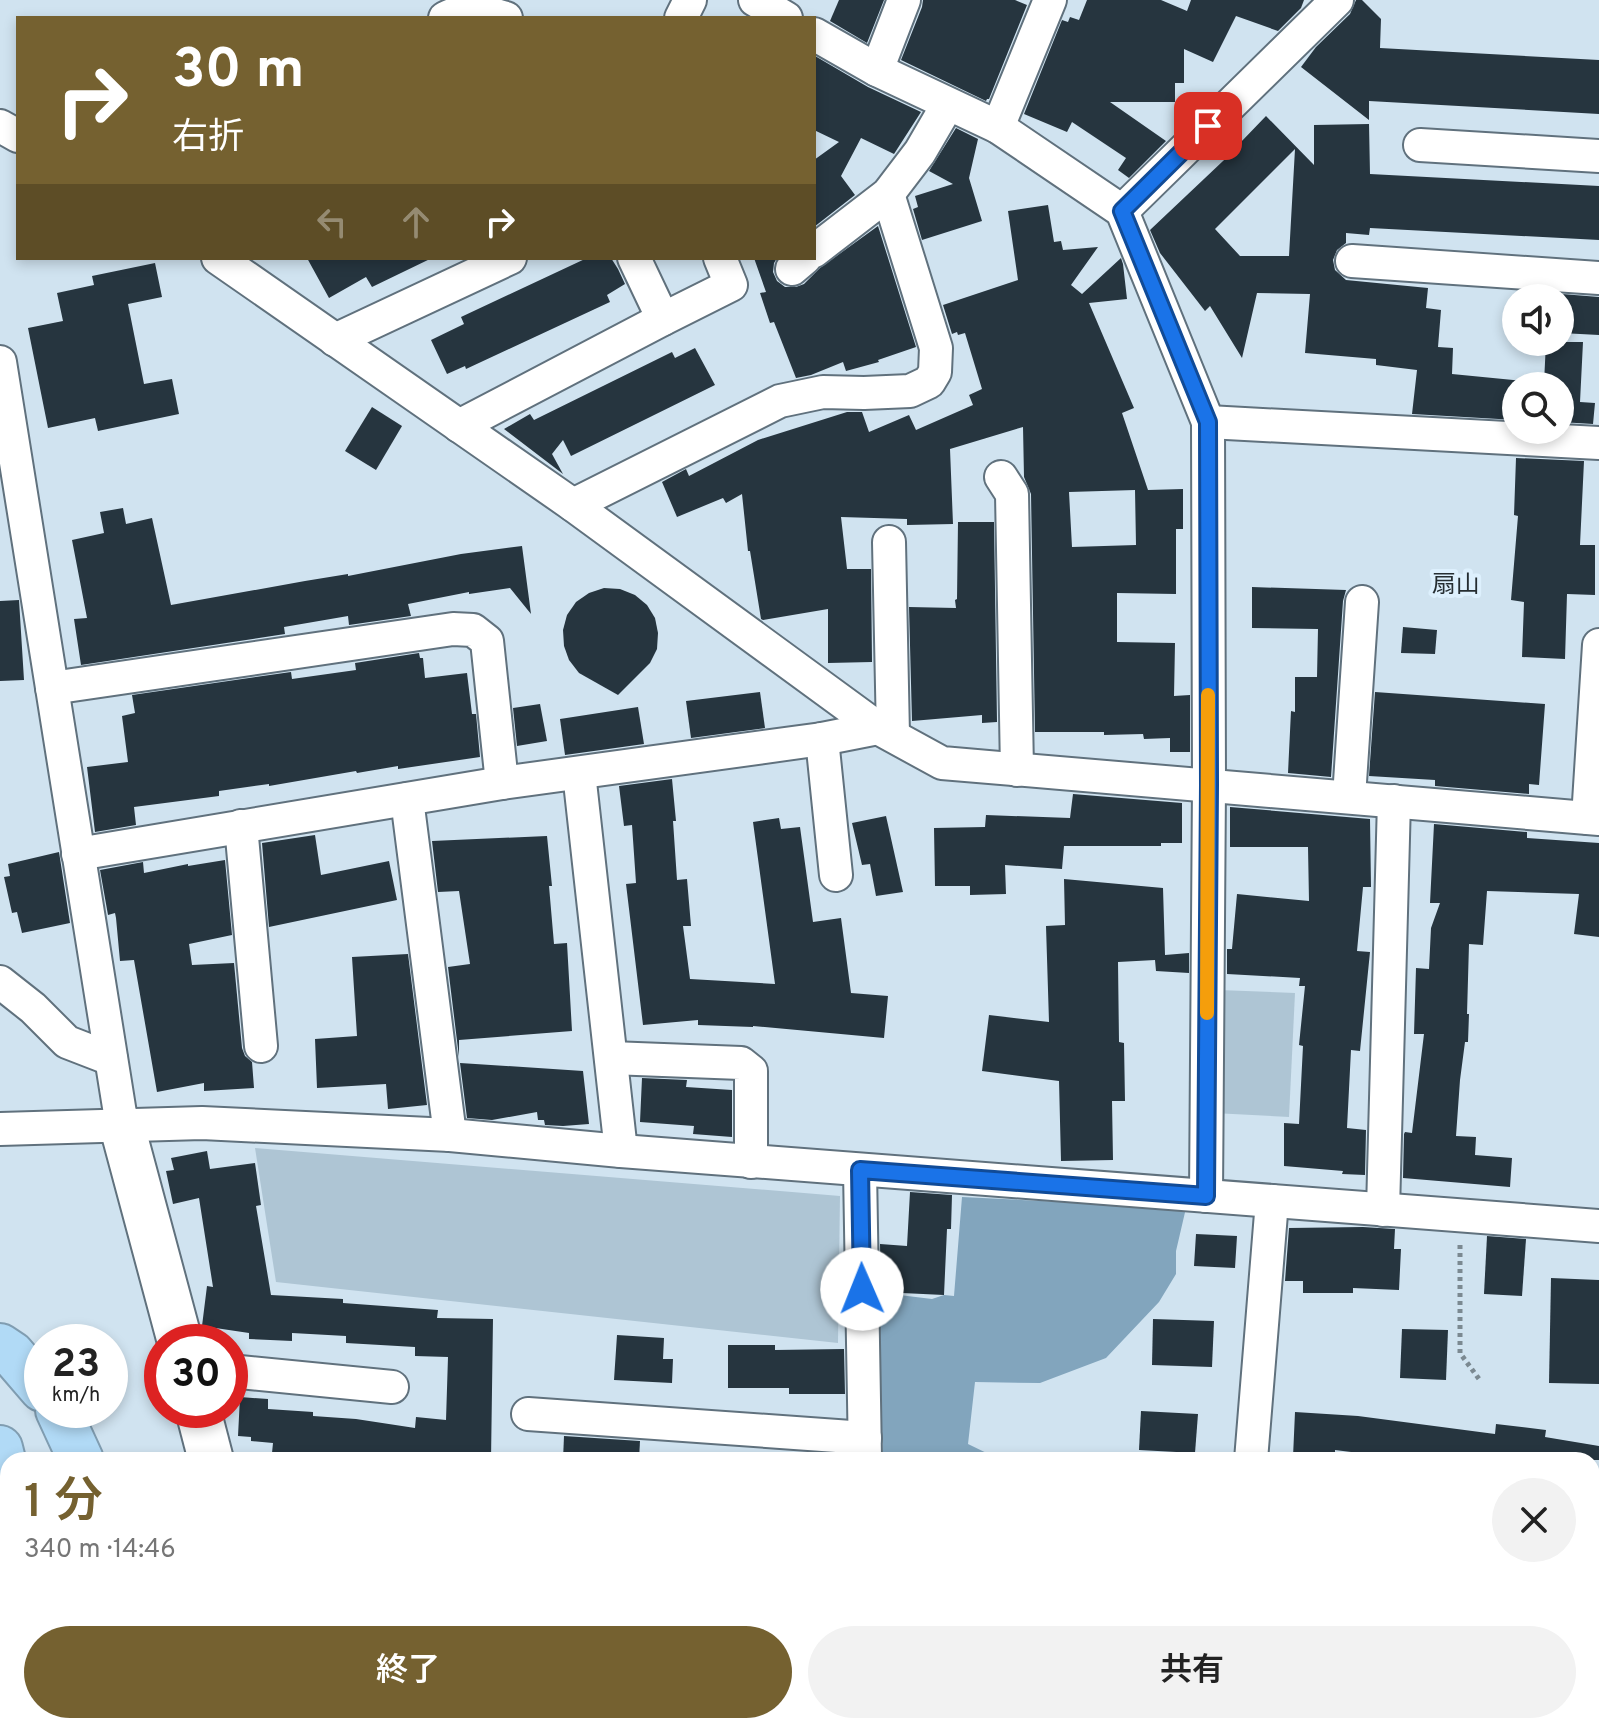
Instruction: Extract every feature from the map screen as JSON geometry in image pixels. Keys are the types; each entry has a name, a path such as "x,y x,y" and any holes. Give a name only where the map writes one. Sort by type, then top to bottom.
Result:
{"highway":[{"path":"0,1346 24,1368"},
{"path":"66,1428 77,1452"}],"street":[{"path":"755,0 783,16"},
{"path":"877,70 904,0"},
{"path":"998,127 1050,0"},
{"path":"1122,211 1337,0"},
{"path":"449,16 478,10 499,16"},
{"path":"816,35 877,70 998,127 1122,211 1208,422 1206,1196"},
{"path":"816,250 888,194 920,152 948,104"},
{"path":"1420,145 1599,156"},
{"path":"573,505 780,401 823,392 910,391 929,382 935,372 936,348 888,194"},
{"path":"335,340 506,260"},
{"path":"635,260 663,319"},
{"path":"459,426 731,285 721,260"},
{"path":"231,261 335,340 573,505 885,732 942,763 1593,818 1599,647"},
{"path":"1352,261 1599,278"},
{"path":"0,362 14,535 52,688 122,1126 175,1324"},
{"path":"1208,422 1599,443"},
{"path":"1001,477 1012,494 1017,770"},
{"path":"885,732 889,542"},
{"path":"1349,797 1362,602"},
{"path":"52,688 453,629 473,630 487,641 502,783"},
{"path":"78,854 502,783 885,732"},
{"path":"822,739 836,875"},
{"path":"579,773 621,1151"},
{"path":"407,799 450,1135"},
{"path":"1383,1210 1394,801"},
{"path":"241,826 261,1046"},
{"path":"0,982 33,1008 67,1042 111,1059"},
{"path":"611,1058 741,1063 751,1071 751,1162"},
{"path":"0,1129 202,1123 450,1135 751,1162 1599,1226"},
{"path":"528,1414 865,1449 860,1170"},
{"path":"1252,1452 1272,1201"},
{"path":"248,1373 392,1387"},
{"path":"203,1428 209,1452"}],"path":[{"path":"1459,1216 1460,1353 1479,1379"}],"shaded area":[{"path":"1219,990 1295,993 1289,1117 1213,1113"},
{"path":"255,1148 840,1196 838,1343 276,1282"},
{"path":"962,1197 1186,1208 1176,1251 1176,1274 1159,1302 1106,1358 1040,1383 975,1382 968,1444 984,1452 883,1452 878,1305 891,1294 932,1299 954,1296"}],"building":[{"path":"839,0 884,0 867,43 830,21"},
{"path":"923,0 1015,0 1027,5 986,101 901,60"},
{"path":"1087,0 1161,0 1187,11 1191,0 1304,0 1301,8 1278,31 1236,16 1213,62 1184,49 1184,83 1175,83 1175,102 1110,102 1166,141 1129,178 1118,170 1126,158 1072,122 1067,132 1024,114 1062,20 1068,22 1070,17 1079,20"},
{"path":"1356,0 1362,0 1381,19 1380,48 1599,60 1599,114 1369,101 1369,120 1301,67 1316,47 1350,14"},
{"path":"816,57 868,87 921,112 894,154 861,138 841,176 855,195 816,225 816,159 839,142 816,131"},
{"path":"1266,116 1314,165 1314,125 1369,124 1370,174 1599,186 1599,240 1370,228 1369,235 1346,233 1346,243 1337,250 1333,260 1335,270 1346,280 1428,288 1426,308 1441,310 1438,347 1453,348 1452,374 1502,379 1502,419 1412,414 1417,370 1376,365 1376,359 1305,353 1310,294 1257,293 1242,358 1210,306 1205,311 1160,253 1150,230 1241,144","holes":["1295,149 1289,256 1240,256 1215,229"]},
{"path":"956,128 978,139 969,178 982,221 922,240 913,209 918,207 915,196 953,184 929,171"},
{"path":"1048,205 1054,242 1061,241 1063,250 1098,247 1071,285 1082,294 1121,258 1127,299 1089,303 1134,408 1122,413 1148,490 1183,489 1183,529 1176,529 1176,594 1117,593 1117,642 1175,643 1174,696 1190,695 1190,752 1170,752 1170,738 1144,739 1143,734 1035,732 1031,494 1024,477 1023,427 950,449 953,524 907,525 907,519 841,517 847,569 871,569 872,662 828,663 828,609 761,619 748,551 742,494 726,503 723,498 677,517 662,482 686,469 689,476 758,440 847,412 862,412 869,432 909,415 916,430 973,405 969,395 982,389 965,333 952,334 943,305 1018,280 1008,211","holes":["1135,490 1136,545 1072,547 1069,492"]},
{"path":"878,226 916,347 846,371 843,362 796,378 774,322 770,323 760,293 766,292 755,260 776,260 773,272 777,281 785,287 804,284 820,268"},
{"path":"308,260 428,260 372,287 366,277 329,298"},
{"path":"583,260 612,260 625,284 607,295 610,302 466,369 465,366 447,374 431,340 464,324 461,317"},
{"path":"155,263 162,297 128,304 144,384 172,379 179,414 98,431 95,418 48,428 28,328 63,321 57,293 94,285 92,276"},
{"path":"1574,295 1599,297 1599,335 1574,334"},
{"path":"1574,342 1583,342 1580,402 1595,403 1593,424 1574,423 1574,372 1545,372 1545,356 1574,356"},
{"path":"695,348 715,385 571,456 563,440 552,454 563,474 504,429 530,414 534,420 672,352 675,358"},
{"path":"372,407 402,426 376,470 345,451"},
{"path":"1516,458 1584,461 1580,545 1595,545 1595,595 1567,594 1565,659 1522,657 1524,602 1511,600 1518,516 1514,515"},
{"path":"123,508 126,524 152,518 171,605 522,546 531,614 510,588 469,592 408,604 411,616 349,625 348,616 284,627 285,634 81,665 74,619 87,618 72,540 104,533 100,512"},
{"path":"958,522 994,522 997,722 982,723 982,715 912,721 909,607 956,608"},
{"path":"1252,587 1346,590 1331,777 1288,773 1291,711 1295,712 1295,677 1317,677 1318,629 1252,628"},
{"path":"604,588 620,589 635,595 647,605 655,618 658,633 657,649 650,663 618,695 579,673 569,660 564,646 563,630 567,615 576,602"},
{"path":"19,600 24,680 0,681 0,601"},
{"path":"1403,627 1437,630 1435,654 1401,653"},
{"path":"419,653 423,658 425,678 467,673 472,714 476,714 480,757 398,769 398,766 356,771 219,791 219,796 134,807 136,825 95,832 87,767 128,762 122,716 135,713 132,695 291,672 292,679 356,670 355,663"},
{"path":"760,692 765,728 691,738 686,701"},
{"path":"1375,692 1545,704 1539,785 1529,784 1529,794 1435,786 1435,780 1369,776"},
{"path":"540,704 547,741 517,746 513,708"},
{"path":"638,707 644,744 565,755 560,719"},
{"path":"672,779 677,880 687,879 691,926 683,926 690,979 775,984 753,822 779,818 781,829 800,827 813,922 841,918 851,993 888,996 884,1038 753,1026 698,1025 698,1020 643,1025 626,884 636,883 632,825 624,826 619,786"},
{"path":"1073,794 1182,803 1182,843 1161,843 1161,846 1064,846 1062,869 1005,865 1006,894 970,895 970,886 935,886 934,828 985,827 986,815 1070,818"},
{"path":"1230,807 1370,819 1371,887 1363,887 1357,951 1370,952 1360,1051 1351,1050 1347,1128 1366,1130 1365,1175 1284,1166 1284,1123 1299,1124 1303,1046 1299,1045 1305,986 1299,986 1300,978 1227,974 1227,949 1232,949 1237,894 1309,901 1308,847 1230,847"},
{"path":"886,816 903,892 876,896 870,864 862,865 852,823"},
{"path":"1434,824 1527,832 1527,838 1599,843 1599,937 1574,934 1579,894 1487,891 1483,945 1469,944 1468,1042 1465,1042 1460,1080 1456,1136 1476,1137 1475,1155 1512,1158 1510,1187 1403,1178 1404,1134 1412,1133 1424,1034 1414,1034 1416,968 1429,969 1431,928 1440,903 1430,903"},
{"path":"315,835 321,875 389,861 397,900 269,927 262,843"},
{"path":"547,836 554,944 567,943 572,1031 459,1040 459,1057 448,967 470,964 459,891 438,892 432,841"},
{"path":"59,852 70,923 22,933 17,912 12,913 4,877 10,876 8,864"},
{"path":"225,860 232,935 189,944 192,965 234,963 242,1048 252,1062 254,1088 204,1091 204,1083 157,1092 134,960 120,961 115,913 108,915 100,870 143,862 144,873"},
{"path":"1064,879 1163,888 1165,955 1189,953 1189,973 1156,971 1155,960 1118,962 1119,1042 1124,1043 1125,1101 1112,1101 1113,1160 1061,1161 1059,1081 982,1071 989,1015 1049,1022 1046,926 1065,925"},
{"path":"408,954 427,1105 388,1109 386,1084 317,1088 315,1039 357,1036 352,957"},
{"path":"460,1063 583,1071 589,1124 545,1125 544,1120 538,1120 537,1112 492,1120 467,1118"},
{"path":"642,1078 687,1080 686,1087 732,1090 732,1137 693,1134 694,1126 640,1122"},
{"path":"207,1151 210,1169 255,1163 261,1205 256,1206 271,1295 343,1299 343,1303 438,1310 437,1318 493,1319 491,1452 272,1452 273,1443 238,1436 238,1428 248,1428 248,1398 268,1399 268,1409 313,1412 313,1416 415,1428 416,1417 446,1420 448,1357 415,1356 415,1347 346,1343 346,1336 292,1333 292,1341 249,1339 248,1324 202,1324 207,1286 213,1287 199,1198 173,1204 166,1171 174,1170 171,1158"},
{"path":"910,1192 952,1195 944,1295 881,1292 880,1244 907,1246"},
{"path":"1289,1228 1395,1229 1394,1249 1401,1249 1399,1290 1353,1288 1353,1293 1303,1293 1303,1281 1285,1281"},
{"path":"1196,1234 1237,1236 1235,1268 1194,1266"},
{"path":"1487,1236 1526,1239 1522,1296 1484,1294"},
{"path":"1551,1278 1599,1280 1599,1384 1549,1383"},
{"path":"1153,1319 1214,1321 1212,1367 1152,1365"},
{"path":"1402,1329 1448,1330 1446,1380 1400,1378"},
{"path":"617,1335 664,1338 663,1359 673,1359 672,1383 614,1380"},
{"path":"728,1345 775,1345 775,1350 844,1349 845,1394 789,1394 789,1388 728,1388"},
{"path":"1141,1411 1198,1414 1195,1452 1139,1450"},
{"path":"1295,1412 1358,1416 1495,1434 1496,1424 1546,1430 1545,1437 1599,1446 1599,1452 1293,1452"},
{"path":"564,1436 640,1441 639,1452 563,1452"}],"slow traffic":[{"path":"1207,1013 1208,695"}],"district":[{"name":"扇山","path":"1456,584"}],"route":[{"path":"862,1289 860,1170 1206,1196 1208,422 1122,211 1208,126"}]}
